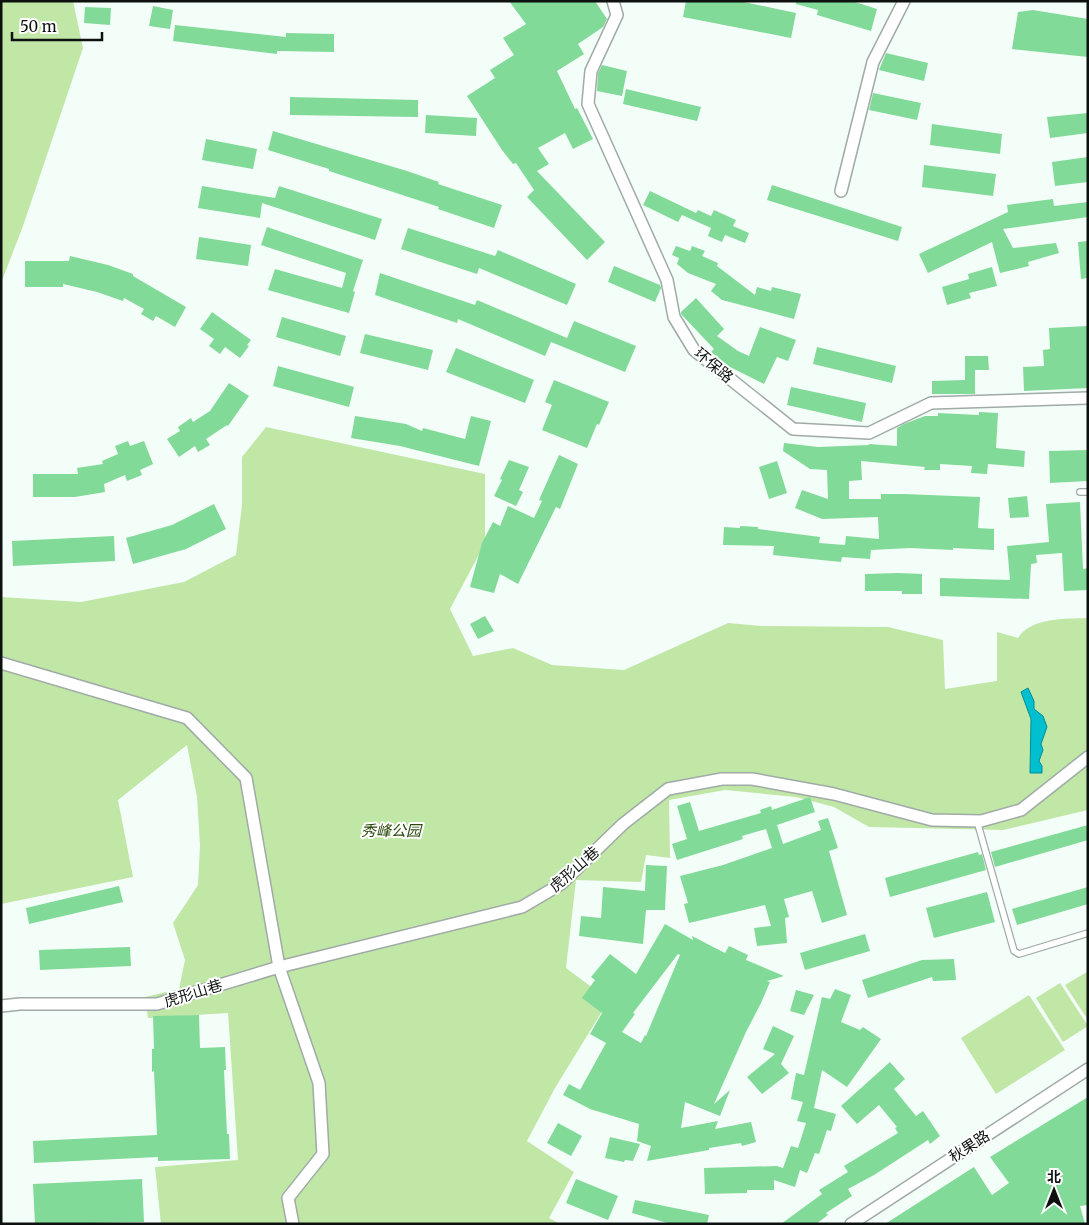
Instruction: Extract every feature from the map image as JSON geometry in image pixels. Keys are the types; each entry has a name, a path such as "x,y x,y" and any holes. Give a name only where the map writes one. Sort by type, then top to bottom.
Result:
{"street":[{"name":"环保路","path":"613,1 617,15 591,71 588,104 667,280 674,317 694,350 793,429 869,433 931,403 1088,398"},
{"path":"841,191 873,62 904,1"},
{"path":"1,664 187,718 246,778 279,967 319,1083 323,1154 288,1198 293,1224"},
{"name":"虎形山巷","path":"1,1006 20,1004 157,1004 279,967 522,907 561,884 623,824 668,789 722,779 752,779 834,794 932,820 977,821 1021,810 1088,757"},
{"name":"秋果路","path":"851,1224 1088,1069"}],"lane":[{"path":"1080,492 1088,492"},
{"path":"977,821 1014,951 1019,954 1088,933"}],"green space":[{"path":"1,1 73,1 83,48 23,226 1,283"},
{"name":"秀峰公园","path":"266,427 485,474 485,543 450,609 473,656 513,648 552,665 624,670 728,623 761,626 888,627 943,640 945,689 997,681 997,632 1018,638 1031,626 1050,620 1088,618 1088,810 1003,830 869,827 834,807 796,797 725,790 669,800 670,858 646,855 641,882 576,880 566,968 609,1000 555,1088 527,1141 574,1172 549,1218 560,1224 161,1224 155,1167 238,1160 228,1013 148,1018 145,997 179,989 185,960 173,923 198,885 200,845 197,797 187,745 118,800 133,877 1,904 1,597 81,602 184,582 236,555 242,505 242,457"},
{"path":"1088,973 1088,1020 1065,985"},
{"path":"1060,983 1088,1026 1063,1042 1036,998"},
{"path":"1029,995 1065,1050 996,1094 961,1038"}],"water":[{"path":"1028,688 1034,701 1034,709 1043,716 1047,727 1041,744 1043,750 1039,761 1042,766 1042,773 1030,773 1031,719 1021,692"}],"building":[{"path":"509,1 595,1 607,19 603,27 578,44 584,54 557,71 575,109 577,108 593,139 573,149 565,133 538,148 549,164 537,171 605,242 587,260 527,197 534,190 516,163 513,164 502,150 467,96 495,78 490,70 514,55 503,38 526,24"},
{"path":"686,1 739,1 796,13 791,38 683,17"},
{"path":"796,1 852,1 877,9 871,31 817,15 818,10 796,4"},
{"path":"153,6 173,10 170,29 149,26"},
{"path":"85,7 111,8 110,25 84,23"},
{"path":"1033,10 1088,19 1088,57 1012,49 1018,12"},
{"path":"175,25 286,37 286,33 334,34 334,52 277,51 277,54 173,41"},
{"path":"886,53 928,63 924,81 879,70"},
{"path":"602,65 627,71 622,96 597,91 598,73"},
{"path":"626,89 701,107 697,121 623,104"},
{"path":"873,93 921,103 917,120 869,110"},
{"path":"290,97 418,100 418,117 290,115"},
{"path":"1088,113 1088,133 1050,138 1047,117"},
{"path":"426,115 477,118 476,136 425,133"},
{"path":"932,124 1002,134 1000,154 930,145"},
{"path":"273,131 407,171 439,182 438,184 502,205 494,228 438,209 439,207 329,171 329,169 268,150"},
{"path":"206,139 257,149 253,169 202,160"},
{"path":"1088,157 1088,182 1055,186 1052,162"},
{"path":"924,165 996,174 993,196 922,187"},
{"path":"772,185 902,227 898,241 767,200"},
{"path":"202,186 275,198 279,186 382,219 375,240 262,203 260,218 198,208"},
{"path":"650,191 696,213 698,210 711,216 714,210 736,220 733,226 749,233 745,243 725,235 722,242 708,236 711,228 682,215 678,222 643,205"},
{"path":"1053,199 1054,206 1088,202 1088,217 1003,229 1013,248 1056,243 1059,253 1028,262 1029,266 1000,273 992,242 928,273 919,254 1008,212 1007,205"},
{"path":"267,227 363,260 353,291 355,292 349,313 268,290 275,269 342,288 346,273 261,245"},
{"path":"408,228 495,256 498,250 576,284 567,305 479,268 477,274 401,249"},
{"path":"199,237 251,245 248,266 196,259"},
{"path":"1088,241 1088,278 1081,279 1078,242"},
{"path":"676,246 690,251 692,246 705,251 702,256 718,263 717,266 755,295 757,287 771,291 772,287 801,294 794,319 722,300 711,291 716,284 688,273 677,264 679,258 672,255"},
{"path":"70,256 108,265 133,274 133,276 186,307 175,327 156,316 153,321 141,314 144,309 124,298 123,301 97,292 63,284 63,287 25,287 25,261 69,261"},
{"path":"614,266 660,285 661,288 655,302 608,282"},
{"path":"992,267 997,286 969,293 971,298 947,305 942,287 969,279 968,274"},
{"path":"380,273 475,305 477,300 567,338 574,321 636,346 625,372 551,342 545,356 458,319 457,323 375,295"},
{"path":"696,298 724,329 717,336 738,351 749,356 760,327 796,340 788,361 777,357 764,384 730,367 711,352 714,349 681,314"},
{"path":"212,312 251,340 240,358 225,347 220,354 209,346 214,339 200,329"},
{"path":"282,317 346,336 340,356 276,337"},
{"path":"1088,326 1088,388 1024,391 1023,367 1044,366 1043,350 1050,349 1049,328"},
{"path":"365,334 433,350 428,370 360,353"},
{"path":"817,347 896,366 892,383 813,364"},
{"path":"456,348 534,380 525,403 446,372"},
{"path":"965,356 988,356 989,370 975,370 975,394 932,394 932,381 965,380"},
{"path":"278,366 354,387 349,407 273,386"},
{"path":"554,380 609,402 587,448 542,430 552,405 545,402"},
{"path":"229,383 249,396 228,426 206,439 210,445 198,452 195,446 179,457 167,439 180,431 178,427 191,418 193,422 210,411"},
{"path":"791,387 866,403 862,422 787,405"},
{"path":"979,412 998,413 996,448 1025,451 1024,467 988,464 987,474 971,473 972,466 940,464 940,470 924,470 925,467 861,461 862,480 849,481 849,499 881,499 881,494 980,497 978,528 994,529 994,550 910,548 871,550 870,559 842,557 841,562 773,555 774,546 723,545 724,527 740,528 740,526 820,537 819,543 845,545 846,536 879,539 878,517 822,519 795,508 802,490 828,499 827,470 810,469 783,451 784,443 818,447 869,444 897,446 897,428 904,424 925,416 938,416 938,413 979,415"},
{"path":"355,416 406,424 422,431 423,428 465,439 471,416 491,421 479,466 400,446 351,438"},
{"path":"128,441 130,446 144,441 153,464 140,470 142,475 127,481 125,475 104,484 105,492 75,497 33,497 33,474 78,474 77,468 103,464 102,461 118,454 115,446"},
{"path":"1088,450 1088,481 1050,483 1049,451"},
{"path":"559,455 578,464 560,509 556,507 518,584 500,574 494,593 470,587 482,543 493,522 500,526 508,506 534,518 542,501 539,500"},
{"path":"509,460 529,467 519,490 523,492 516,506 494,496"},
{"path":"777,461 787,493 769,499 759,467"},
{"path":"1027,496 1029,517 1010,518 1008,498"},
{"path":"1080,502 1083,569 1088,568 1088,590 1064,591 1062,553 1036,555 1037,563 1031,564 1029,599 940,596 940,578 1010,580 1007,546 1049,542 1046,504"},
{"path":"214,504 226,529 186,549 133,564 126,538 172,525"},
{"path":"114,536 115,561 13,566 12,541"},
{"path":"865,574 922,574 922,594 902,594 902,591 865,591"},
{"path":"485,616 494,631 478,639 470,624"},
{"path":"810,797 815,812 777,825 783,844 821,830 818,821 828,818 838,848 829,851 847,915 822,923 812,891 784,899 789,917 785,918 787,943 757,946 754,928 771,926 765,905 689,923 684,904 688,903 680,876 723,865 772,848 766,829 742,836 743,839 677,860 672,844 687,839 677,806 690,802 699,831 761,813 760,810 771,806 772,810"},
{"path":"1088,825 1088,840 995,867 991,852"},
{"path":"978,852 979,855 982,854 986,870 890,897 885,878"},
{"path":"646,865 667,866 665,910 646,910 643,944 579,936 581,916 601,918 603,887 645,891"},
{"path":"119,886 123,902 29,924 26,908"},
{"path":"1088,887 1088,904 1017,925 1012,909"},
{"path":"987,892 995,922 934,938 926,908"},
{"path":"665,924 693,940 692,936 725,953 729,946 748,955 746,960 784,976 767,981 770,982 761,1003 714,1104 730,1090 720,1116 685,1102 681,1128 718,1121 715,1129 751,1122 756,1142 742,1146 741,1143 709,1148 709,1150 647,1161 651,1146 637,1141 639,1124 590,1109 563,1095 569,1084 580,1090 606,1043 590,1034 602,1013 582,998 595,980 591,977 610,954 636,974","holes":["678,954 680,955 646,1036 641,1043 622,1032 635,1014 633,1013"]},
{"path":"865,934 870,951 805,970 800,953"},
{"path":"130,947 131,966 40,970 39,950"},
{"path":"954,959 956,980 933,981 932,977 868,998 862,980 922,960"},
{"path":"835,989 851,995 841,1022 860,1030 863,1027 881,1039 847,1087 822,1070 814,1108 836,1114 831,1131 827,1130 819,1154 815,1153 807,1173 800,1170 795,1187 774,1180 774,1190 747,1190 747,1193 705,1194 704,1168 777,1166 783,1168 791,1146 798,1148 806,1123 797,1121 803,1102 791,1099 796,1073 804,1075 822,997 830,999"},
{"path":"796,990 814,995 804,1015 790,1011"},
{"path":"199,1015 200,1048 225,1047 226,1070 224,1070 230,1159 158,1161 158,1157 34,1163 33,1141 157,1135 154,1071 152,1072 152,1049 154,1049 153,1016"},
{"path":"773,1026 794,1036 781,1064 789,1073 762,1094 747,1077 775,1054 763,1049"},
{"path":"890,1062 905,1079 894,1089 916,1116 923,1111 940,1136 930,1144 928,1140 874,1175 848,1189 852,1196 826,1213 828,1215 816,1224 781,1224 822,1194 819,1190 848,1172 844,1166 898,1133 895,1128 897,1127 879,1105 857,1124 841,1106"},
{"path":"1088,1097 1088,1205 1080,1206 1085,1224 885,1224 974,1167 992,1195 1009,1183 990,1157"},
{"path":"558,1123 582,1136 571,1156 547,1143"},
{"path":"610,1137 640,1144 633,1161 625,1160 624,1162 605,1158"},
{"path":"142,1179 144,1222 35,1224 33,1184"},
{"path":"576,1179 618,1196 608,1220 566,1203"},
{"path":"635,1200 709,1215 707,1224 671,1224 632,1213"}]}
